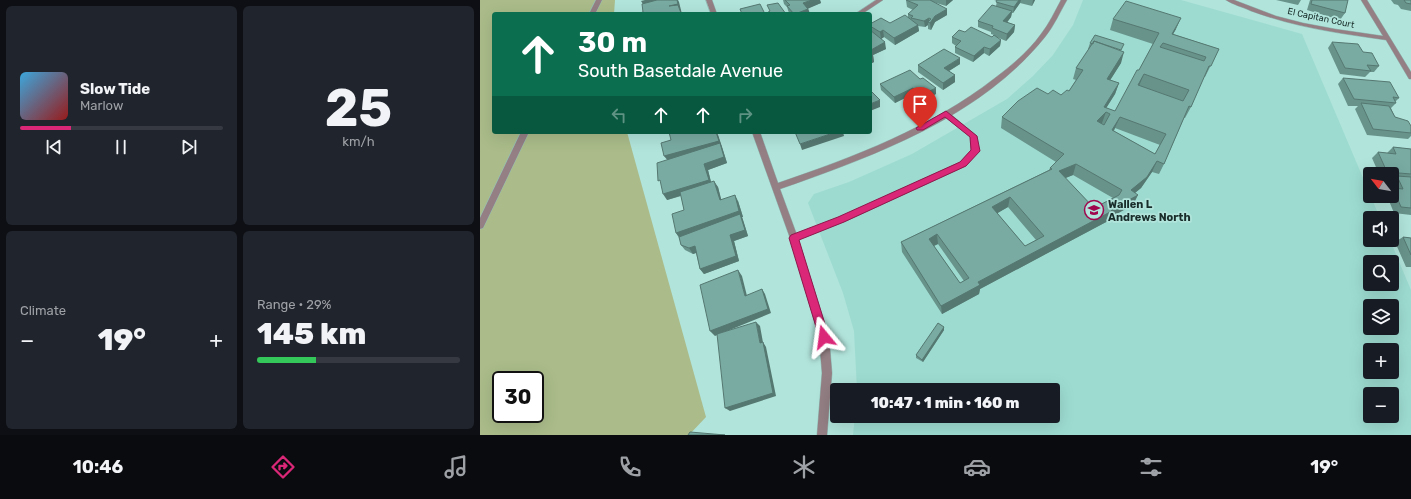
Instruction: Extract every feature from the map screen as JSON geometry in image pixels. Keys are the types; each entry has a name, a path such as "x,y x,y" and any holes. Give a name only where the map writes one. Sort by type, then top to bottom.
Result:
{"street":[{"path":"593,12 599,0"},
{"path":"709,0 713,12"},
{"path":"861,12 880,0"},
{"path":"776,187 844,163 894,141 946,114 989,87 1019,63 1039,42 1054,21 1064,0"},
{"name":"El Capitan Court","path":"1229,0 1302,25 1340,32 1388,38"},
{"path":"1364,0 1411,77"},
{"path":"794,238 841,220 963,164 975,151 973,136 946,114"},
{"path":"480,226 524,134"},
{"path":"757,134 805,271 824,337 827,373 822,435"}],"shaded area":[{"path":"480,0 615,0 614,12 492,12 492,134 628,134 706,417 689,435 480,435"},
{"name":"Wallen L Andrews North","path":"1083,0 1181,0 1302,34 1363,178 1363,203 1374,203 1377,211 1363,211 1363,247 1393,247 1396,255 1363,255 1363,291 1399,291 1399,261 1411,290 1411,435 853,435 854,423 1060,423 1060,383 857,383 854,331 843,293 808,203 814,194 849,182 912,154 1007,99 1033,76 1053,55 1073,25"}],"building":[{"path":"657,0 677,0 678,4 669,6 678,5 681,12 643,12 642,4"},
{"path":"785,0 812,0 803,3 808,9 800,12 792,12 787,6 790,5"},
{"path":"906,0 930,0 947,9 935,16 930,23 928,22 931,19 929,18 924,21 911,18 913,16 908,14 918,5"},
{"path":"997,0 1019,0 1014,7 996,2"},
{"path":"1312,0 1348,0 1345,13 1311,4"},
{"path":"1404,0 1411,0 1411,4 1406,3"},
{"path":"1126,1 1181,18 1172,34 1219,49 1211,66 1209,66 1191,107 1189,106 1164,164 1157,161 1147,177 1131,190 1138,195 1111,210 1112,211 978,282 980,285 941,306 901,242 1052,169 1050,168 1064,154 1002,117 1018,101 1037,88 1048,94 1053,90 1061,95 1067,90 1069,91 1083,70 1076,68 1094,41 1124,52 1107,79 1119,83 1104,107 1115,111 1159,33 1113,19","holes":["1163,43 1206,57 1204,61 1160,47","1144,74 1189,90 1183,101 1138,85","1106,112 1110,114 1104,125 1097,121","1120,117 1166,134 1155,154 1112,130","1076,164 1122,190 1119,195 1094,208 1059,171","1010,197 1044,236 1025,246 992,207","937,234 969,278 960,283 929,239"]},
{"path":"778,3 785,12 768,12 770,11 767,5"},
{"path":"760,4 764,12 741,12 740,9"},
{"path":"992,5 1012,11 1003,21 1015,25 1007,34 992,28 993,26 978,21"},
{"path":"905,15 918,25 894,38 883,30 880,32 872,27 872,23 881,18 890,23"},
{"path":"971,27 992,37 994,35 1001,40 990,49 984,47 974,56 955,47 961,41 952,37 959,30 965,32"},
{"path":"872,32 885,42 872,49"},
{"path":"1095,35 1124,44 1121,50 1094,41 1093,44 1090,43"},
{"path":"1332,42 1358,44 1363,52 1372,53 1379,66 1367,65 1371,71 1345,68"},
{"path":"944,49 960,58 944,68 955,75 943,83 918,65"},
{"path":"910,70 920,79 923,78 936,88 921,95 913,88 894,97 880,84"},
{"path":"1343,78 1390,82 1399,98 1393,97 1396,103 1354,99"},
{"path":"872,92 880,100 872,103"},
{"path":"1361,103 1389,106 1395,117 1408,121 1411,126 1411,133 1373,129"},
{"path":"670,134 717,134 719,141 664,156 661,143 671,140"},
{"path":"796,134 830,134 800,144"},
{"path":"720,143 724,157 704,164 709,180 663,194 660,180 658,181 657,163"},
{"path":"1393,147 1411,149 1411,174 1399,173 1399,167 1385,167 1378,152 1396,154"},
{"path":"1399,176 1411,177 1411,208 1401,207 1399,202 1399,189 1403,189 1399,180"},
{"path":"714,181 720,200 735,195 739,211 676,233 672,214 684,210 680,192"},
{"path":"740,214 745,230 730,235 736,256 700,269 695,246 689,248 681,245 679,237"},
{"path":"1403,237 1411,238 1411,255"},
{"path":"738,270 745,296 762,289 768,309 710,331 700,285"},
{"path":"756,322 760,343 763,342 773,393 725,408 717,334"},
{"path":"938,323 944,327 922,360 916,355"},
{"path":"690,432 725,435 688,435"}],"place":[{"name":"Wallen L Andrews North","path":"1094,210"}],"route":[{"path":"824,337 794,238 841,220 963,164 975,151 973,136 946,114 920,128"}]}
